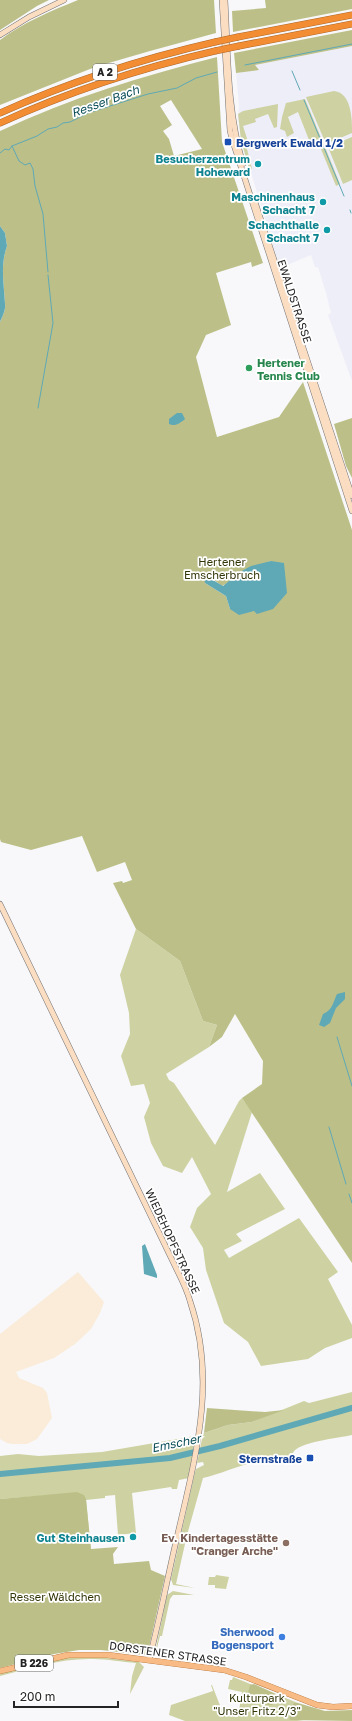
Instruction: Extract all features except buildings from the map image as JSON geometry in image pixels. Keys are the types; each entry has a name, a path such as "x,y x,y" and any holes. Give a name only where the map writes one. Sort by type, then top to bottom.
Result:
{"highway":[{"name":"A 2","path":"0,113 50,92 108,71 160,55 238,37 352,15"},
{"name":"A 2","path":"0,123 53,100 117,77 215,51 352,24"}],"main road":[{"path":"0,35 29,17 64,0"},
{"name":"EWALDSTRASSE","path":"222,0 230,131 352,511"},
{"name":"EWALDSTRASSE","path":"226,0 232,107 237,143 352,496"},
{"name":"WIEDEHOPFSTRASSE","path":"0,904 177,1270 190,1301 199,1336 203,1369 203,1405 198,1444 150,1660"},
{"name":"DORSTENER STRASSE","path":"0,1672 76,1654 100,1654 212,1668 237,1673 323,1706 352,1706"}],"shaded area":[{"path":"352,46 352,381 328,315 331,313 318,267 315,267 311,255 280,268 241,140 238,118 239,106 236,73 259,70 255,65"},
{"path":"78,1272 104,1302 100,1313 91,1329 75,1344 54,1358 16,1372 19,1378 43,1388 47,1393 52,1418 37,1439 27,1444 7,1443 0,1439 0,1334"}],"green space":[{"path":"0,0 49,0 0,30"},
{"path":"78,0 214,0 216,33 95,67 0,105 0,40 28,22"},
{"path":"265,0 352,0 352,9 233,32 232,11 266,8"},
{"path":"352,30 352,46 255,65 259,70 236,73 234,53"},
{"name":"Hertener Emscherbruch","path":"217,57 222,142 263,263 252,267 251,262 216,273 231,325 206,335 196,357 217,437 279,417 303,382 352,530 352,1263 242,1098 262,1084 263,1061 235,1014 222,1037 209,1047 217,1025 203,1021 180,961 136,929 113,883 122,881 123,883 132,880 125,862 97,872 82,836 31,850 1,842 0,839 0,322 5,306 3,268 7,246 5,233 0,226 0,131 80,98 189,64","holes":["171,100 202,149 174,156 169,139 163,131 172,125 160,106","271,561 230,609 226,596 205,583 214,580 222,586"]},
{"path":"334,91 340,93 348,102 352,121 352,133 326,144 306,97"},
{"path":"305,99 324,145 316,148 315,145 311,145 298,112 288,117 294,133 287,137 285,131 280,129 286,103"},
{"path":"278,104 277,127 274,128 268,114 255,119 256,122 243,126 250,148 247,149 252,169 249,169 241,140 238,114 243,111"},
{"path":"352,137 352,180 343,184 328,147"},
{"path":"325,147 340,184 336,186 321,149"},
{"path":"352,418 352,478 346,466 334,424"},
{"path":"136,929 180,961 203,1021 217,1025 209,1047 166,1074 169,1080 174,1083 215,1145 242,1098 252,1112 227,1192 260,1173 285,1209 236,1234 242,1241 224,1250 229,1258 299,1218 338,1272 328,1279 352,1325 352,1338 325,1348 308,1359 261,1366 248,1342 224,1323 206,1270 203,1248 190,1227 197,1208 211,1194 192,1157 182,1173 163,1166 151,1143 144,1117 150,1103 144,1084 131,1086 121,1056 130,1034 129,1013 120,975"},
{"path":"352,1392 352,1435 310,1443 296,1449 293,1453 290,1453 289,1458 279,1457 257,1461 203,1478 187,1535 176,1584 195,1588 173,1585 171,1579 195,1472 196,1469 204,1465 203,1462 197,1463 202,1439 205,1436 203,1436 204,1433 228,1425 252,1422 304,1401 309,1403"},
{"path":"207,1408 265,1412 284,1410 252,1422 228,1425 204,1433"},
{"name":"Resser Wäldchen","path":"195,1436 189,1478 179,1480 177,1489 172,1489 171,1487 132,1493 136,1533 118,1535 115,1495 105,1496 105,1498 86,1500 91,1550 99,1549 102,1570 142,1567 147,1569 151,1583 156,1591 145,1652 133,1653 99,1648 81,1648 46,1654 0,1666 0,1500 78,1493 0,1499 0,1456 18,1454 39,1456 102,1452"},
{"name":"Resser Wäldchen","path":"77,1492 84,1495 86,1499 91,1549 118,1547 113,1554 114,1564 149,1561 151,1570 165,1576 148,1652 144,1655 101,1650 79,1650 54,1654 0,1668 0,1499"},
{"path":"216,1575 229,1577 226,1589 215,1588 215,1585 208,1585 209,1577 215,1577"},
{"path":"173,1591 194,1595 173,1595 170,1599 162,1636 160,1636 156,1648 167,1595"},
{"path":"69,1657 98,1657 139,1662 144,1667 130,1694 132,1676 136,1663 99,1659 70,1660 46,1664 0,1676 0,1673"},
{"name":"Kulturpark \"Unser Fritz 2/3\"","path":"233,1677 298,1703 292,1706 289,1718 304,1721 185,1721 169,1715 171,1705 213,1691 212,1685 223,1713 227,1712 230,1713 230,1716 238,1717 242,1692 228,1689 230,1680 232,1680"},
{"path":"254,1684 276,1694 277,1700 272,1697 271,1701 274,1703 272,1705 266,1705 264,1699 261,1698 254,1700 248,1693 250,1685"},
{"path":"294,1703 325,1711 352,1710 352,1721 290,1720 289,1718"}],"water":[{"path":"0,226 5,233 7,246 3,268 5,306 0,322"},
{"path":"177,413 182,413 185,419 175,425 169,424 169,419"},
{"path":"271,561 284,563 287,593 273,609 257,614 254,611 239,615 230,609 226,596 205,583 204,578 206,576 223,586 240,572 251,566"},
{"path":"345,992 345,999 336,1008 330,1023 324,1027 319,1025 323,1014 331,1008 337,994"},
{"path":"145,1244 157,1278 144,1274 142,1246"}],"waterway":[{"name":"Resser Bach","path":"245,65 352,44"},
{"path":"292,71 300,90"},
{"name":"Resser Bach","path":"0,153 5,149 9,150 12,146 37,136 48,129 70,122 88,113 148,94 177,88 196,78 217,72"},
{"path":"304,100 344,196"},
{"path":"12,146 19,161 25,165 30,163 33,169 35,186 43,214 48,272"},
{"path":"38,408 53,323 48,275"},
{"path":"337,1037 352,1086"},
{"path":"329,1127 346,1184"},
{"path":"349,1194 352,1203"},
{"name":"Emscher","path":"0,1474 170,1458 220,1446 352,1408"}],"place":[{"name":"Bergwerk Ewald 1/2","path":"228,142"},
{"name":"Besucherzentrum Hoheward","path":"258,164"},
{"name":"Maschinenhaus Schacht 7","path":"323,202"},
{"name":"Schachthalle Schacht 7","path":"327,230"},
{"name":"Hertener Tennis Club","path":"249,368"},
{"name":"Sternstraße","path":"310,1458"},
{"name":"Gut Steinhausen","path":"133,1537"},
{"name":"Ev. Kindertagesstätte \"Cranger Arche\"","path":"286,1543"},
{"name":"Sherwood Bogensport","path":"282,1637"}]}
